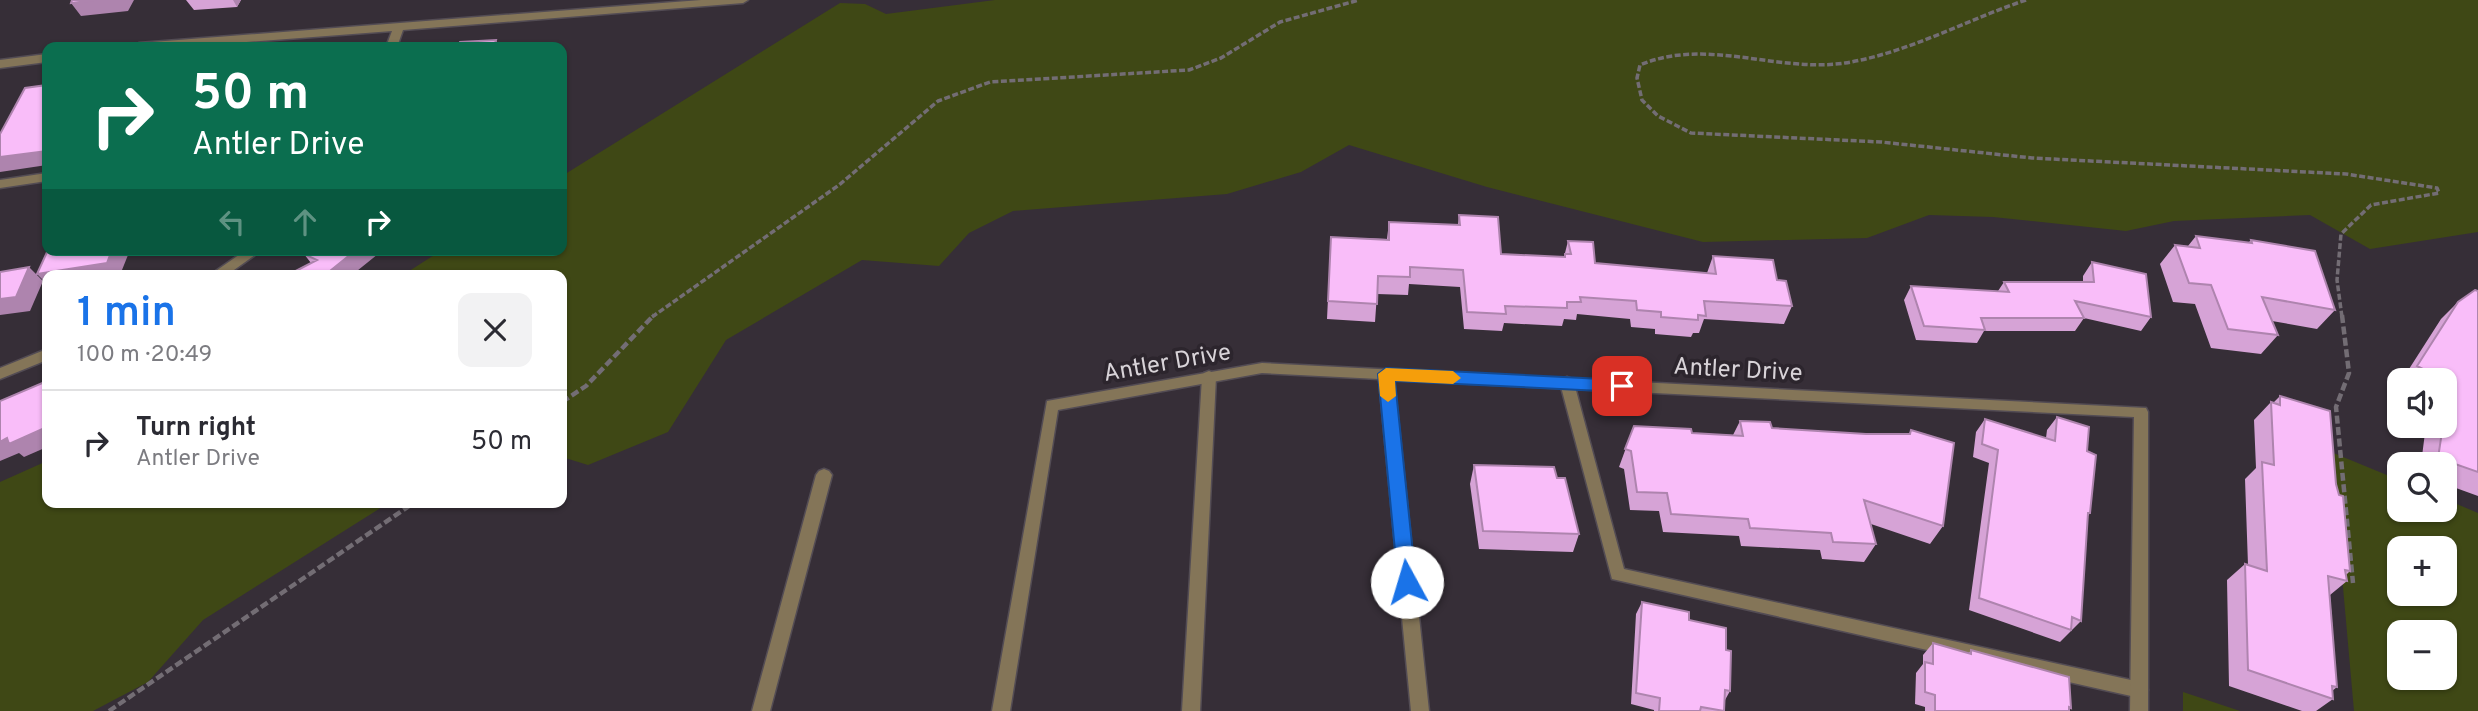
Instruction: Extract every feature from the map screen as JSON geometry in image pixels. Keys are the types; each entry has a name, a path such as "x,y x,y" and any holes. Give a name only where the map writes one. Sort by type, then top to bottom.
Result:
{"street":[{"path":"211,42 743,0"},
{"path":"394,42 398,29"},
{"path":"0,64 42,59"},
{"path":"0,184 42,178"},
{"path":"225,270 247,256"},
{"path":"0,374 42,357"},
{"name":"Antler Drive","path":"1001,711 1052,405 1262,368 2141,412 2139,711"},
{"path":"1386,374 1420,711"},
{"path":"1191,711 1209,377"},
{"path":"1567,383 1618,574 2140,690"},
{"path":"761,711 824,475"}],"path":[{"path":"567,399 586,386 657,312 839,185 938,101 990,82 1189,70 1221,58 1280,22 1359,0"},
{"path":"2026,0 1856,61 1821,65 1788,64 1682,54 1649,59 1640,65 1636,86 1645,106 1664,122 1691,133 1881,142 2032,158 2346,174 2437,188 2439,193 2371,205 2341,234 2337,280 2348,373 2336,407 2353,583"},
{"path":"109,711 406,508"}],"green space":[{"path":"995,0 2478,0 2478,232 2370,249 2310,215 2174,221 2126,231 1993,217 1929,215 1867,238 1703,242 1487,187 1349,145 1301,172 1227,194 1013,211 969,233 939,266 862,260 726,340 668,432 588,465 567,459 567,270 411,270 433,256 567,256 567,173 840,3 865,4 886,14"},
{"path":"2331,452 2387,475 2387,522 2457,522 2457,504 2478,513 2478,711 2354,711"},
{"path":"42,463 42,508 380,508 203,620 148,682 93,711 0,711 0,482"},
{"path":"2183,692 2240,711 2183,711"}],"building":[{"path":"72,0 96,0 71,3"},
{"path":"496,40 495,42 460,42"},
{"path":"42,86 42,152 0,157 0,134 25,88"},
{"path":"1459,215 1498,217 1501,254 1565,257 1565,254 1571,254 1568,241 1593,242 1595,263 1716,274 1713,256 1773,260 1777,280 1786,281 1792,306 1704,301 1706,316 1698,315 1698,320 1661,317 1661,312 1637,310 1636,301 1580,297 1581,302 1567,302 1567,308 1505,306 1506,314 1467,312 1463,270 1410,267 1410,277 1378,276 1377,304 1328,301 1331,237 1389,240 1389,222 1460,225"},
{"path":"2196,236 2252,243 2251,240 2315,251 2335,310 2262,297 2278,335 2228,329 2211,285 2189,283 2175,245 2200,248"},
{"path":"45,256 110,256 107,263 62,270 42,270 42,273 37,274"},
{"path":"308,256 349,256 331,270 298,270 317,260"},
{"path":"2092,262 2146,274 2151,317 2075,301 2084,318 1981,318 1985,330 1924,326 1911,286 2009,292 2004,282 2094,282"},
{"path":"29,267 16,297 0,299 0,272"},
{"path":"2475,290 2478,291 2478,472 2457,465 2457,452 2439,452 2441,438 2457,438 2457,368 2417,366 2458,302"},
{"path":"42,383 42,429 9,444 7,438 0,442 0,401"},
{"path":"2280,396 2330,411 2336,484 2339,495 2343,496 2350,571 2345,570 2347,581 2328,576 2337,687 2332,686 2333,699 2248,670 2245,564 2267,571 2262,462 2274,465 2271,402 2280,405"},
{"path":"2057,417 2089,427 2087,451 2096,455 2088,513 2081,621 2072,617 2071,630 1979,598 1998,450 1982,444 1985,419 2055,441"},
{"path":"1740,421 1770,422 1772,428 1866,434 1910,434 1911,430 1954,443 1943,526 1864,500 1876,544 1833,542 1831,533 1750,528 1748,519 1671,514 1667,493 1637,492 1631,451 1625,449 1634,426 1691,429 1692,433 1743,436"},
{"path":"1474,465 1554,467 1557,478 1565,478 1579,534 1483,531"},
{"path":"1642,602 1689,612 1689,620 1726,628 1726,650 1731,651 1730,691 1725,690 1724,711 1701,707 1700,711 1659,711 1660,698 1636,693"},
{"path":"1933,643 1971,654 1971,650 2069,677 2071,708 2069,707 2069,711 1935,711 1935,695 1925,692 1925,662 1933,664"}],"slow traffic":[{"path":"1388,396 1386,374 1453,378"}],"route":[{"path":"1407,582 1386,374 1622,386"}]}
